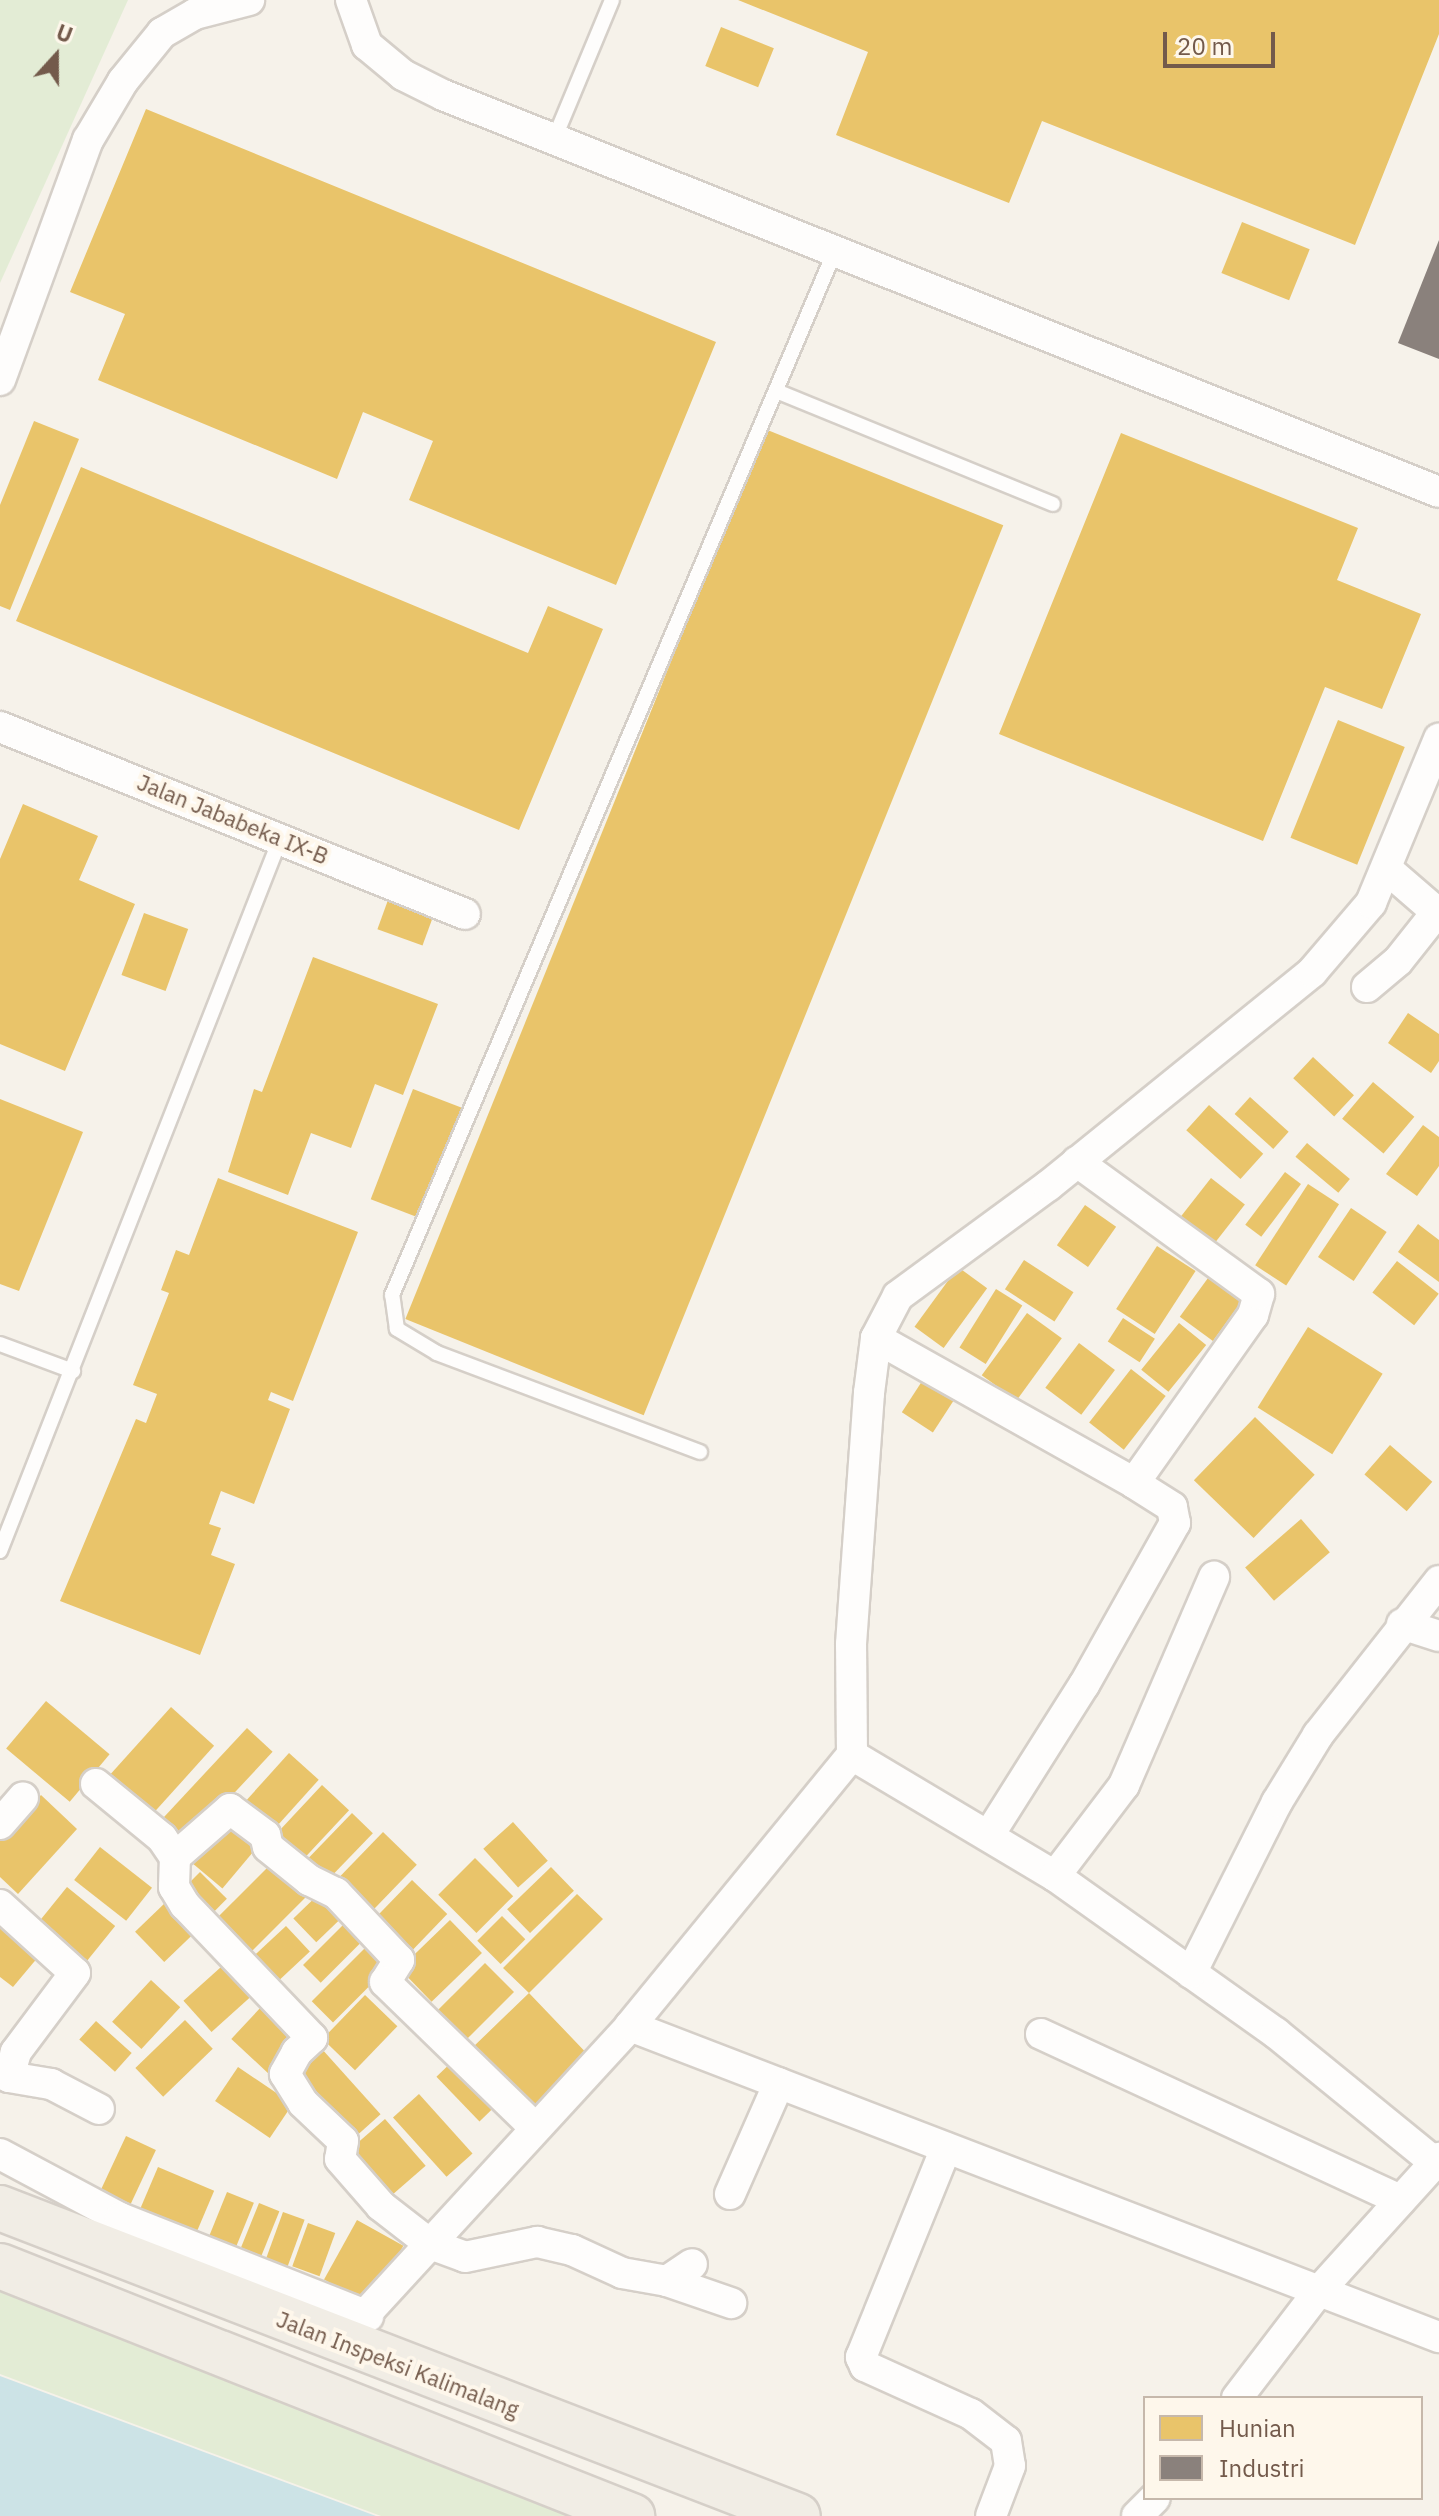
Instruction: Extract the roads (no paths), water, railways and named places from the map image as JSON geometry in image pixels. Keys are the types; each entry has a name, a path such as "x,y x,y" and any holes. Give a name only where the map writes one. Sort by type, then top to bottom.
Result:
{"main road":[{"name":"Jalan Inspeksi Kalimalang","path":"0,2208 354,2329 798,2516"},
{"path":"0,2266 632,2516"}],"street":[{"path":"0,380 88,140 123,81 162,33 195,14 249,0"},
{"path":"351,0 367,45 403,75 1439,492"},
{"name":"Jalan Jababeka IX-B","path":"0,727 281,837 465,914"},
{"path":"0,2154 120,2218 354,2329 533,2126 630,2026 852,1755 857,1521 876,1338 898,1296 912,1282 1077,1162 1312,972 1371,903 1388,870 1439,739"},
{"path":"1367,987 1398,961 1438,914 1388,870"},
{"path":"1077,1162 1259,1294 1253,1315 1134,1483"},
{"path":"876,1338 1172,1507 1175,1523 1084,1685 989,1835"},
{"path":"1055,1876 1124,1785 1214,1577"},
{"path":"1191,1973 1285,1789 1343,1698 1439,1581"},
{"path":"1402,1624 1439,1636"},
{"path":"852,1755 1055,1876 1276,2033 1436,2160 1318,2292 1239,2396"},
{"path":"96,1784 162,1838 175,1857 174,1887 185,1905 312,2038 297,2052 285,2074 303,2103 343,2141 340,2159 381,2206 430,2244 465,2257 537,2242 572,2250 622,2273 667,2281 731,2303"},
{"path":"0,1824 23,1798"},
{"path":"175,1857 230,1809 265,1835 268,1847 309,1880 336,1893 399,1960 385,1982 533,2126"},
{"path":"0,1905 75,1973 16,2052 3,2077 51,2084 99,2109"},
{"path":"630,2026 1439,2337"},
{"path":"1041,2034 1400,2200"},
{"path":"730,2194 779,2083"},
{"path":"946,2148 861,2357 865,2366 971,2414 1006,2441 1010,2466 991,2516"},
{"path":"667,2281 692,2264"},
{"path":"1137,2516 1153,2500"}],"lane":[{"path":"555,137 612,0"},
{"path":"700,1452 437,1353 397,1329 392,1295 835,250"},
{"path":"776,391 1053,504"},
{"path":"0,1551 281,837"},
{"path":"0,1344 73,1371"}],"water":[{"path":"0,2376 228,2461 376,2516 0,2516"}]}
